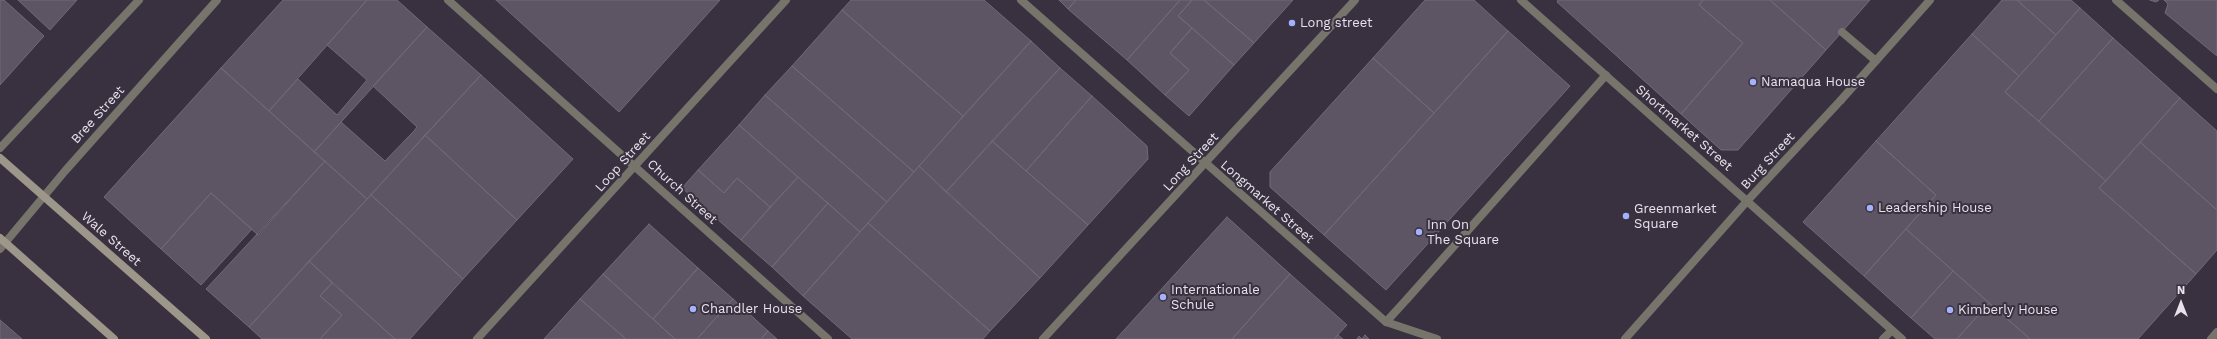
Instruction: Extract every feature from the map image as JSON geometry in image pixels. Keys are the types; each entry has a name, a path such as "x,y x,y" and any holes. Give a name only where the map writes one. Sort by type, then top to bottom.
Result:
{"main road":[{"name":"Wale Street","path":"0,158 206,339"},
{"path":"2,243 114,339"}],"street":[{"path":"0,148 139,0"},
{"name":"Bree Street","path":"2,243 217,0"},
{"name":"Church Street","path":"448,0 828,339"},
{"name":"Loop Street","path":"477,339 786,0"},
{"name":"Longmarket Street","path":"1022,0 1205,164 1386,322 1437,339"},
{"name":"Long Street","path":"1043,339 1355,0"},
{"name":"Shortmarket Street","path":"1521,0 1748,200 1902,339"},
{"name":"Burg Street","path":"1625,339 1748,200 1876,62 1930,0"},
{"path":"2116,0 2217,89"},
{"path":"1842,32 1876,62"},
{"path":"1386,322 1606,75"},
{"path":"1883,339 1892,330"},
{"path":"2211,339 2217,332"}],"building":[{"path":"0,0 4,0 44,36 0,85"},
{"path":"18,0 77,0 50,30"},
{"path":"283,0 367,0 269,111 221,68"},
{"path":"367,0 397,0 427,27 314,152 269,111 298,79 337,115 367,80 327,45"},
{"path":"496,0 720,0 619,112"},
{"path":"851,0 984,0 1031,41 963,116 842,10"},
{"path":"1059,0 1076,0 1068,9"},
{"path":"1076,0 1180,0 1127,60 1068,9"},
{"path":"1180,0 1192,0 1178,16 1192,28 1170,53 1189,70 1165,95 1127,60"},
{"path":"1192,0 1204,0 1254,43 1234,65 1178,16"},
{"path":"1204,0 1293,0 1254,43"},
{"path":"1425,0 1474,0 1508,31 1434,113 1373,58"},
{"path":"1558,0 1703,0 1699,5 1743,43 1681,114 1557,2"},
{"name":"Namaqua House","path":"1703,0 1770,0 1826,50 1738,150 1721,150 1681,114 1743,43 1699,5"},
{"path":"1770,0 1870,0 1826,50"},
{"path":"2002,0 2017,0 2056,35 2019,76 1972,34"},
{"path":"2017,0 2071,0 2080,8 2056,35"},
{"path":"2164,0 2217,0 2217,56 2165,13 2168,4"},
{"path":"2080,8 2113,38 2039,121 2005,92"},
{"path":"842,10 963,116 914,172 792,66"},
{"path":"427,27 481,75 367,199 314,152 341,122 385,161 414,131 417,127 373,86"},
{"path":"1192,28 1234,65 1189,116 1165,95 1189,70 1170,53"},
{"path":"1508,31 1570,86 1386,290 1324,235"},
{"path":"1972,34 2019,76 2005,92 2106,181 2099,188 2196,274 2138,339 2030,339 1906,229 1936,195 1876,141"},
{"path":"2113,38 2180,98 2106,181 2039,121"},
{"path":"1031,41 1060,68 946,192 919,166"},
{"path":"1373,58 1434,113 1324,235 1270,187 1270,172"},
{"path":"792,66 914,172 887,202 765,95"},
{"path":"221,68 325,161 258,235 211,193 161,249 104,197"},
{"path":"1060,68 1092,96 1026,171 992,141"},
{"path":"481,75 573,159 517,220 425,135"},
{"path":"765,95 887,202 860,232 739,125"},
{"path":"1092,96 1147,146 1148,159 1088,225 1026,171"},
{"path":"2180,98 2217,131 2217,210 2140,142"},
{"path":"739,125 798,177 770,207 737,178 724,193 698,170"},
{"path":"425,135 517,220 463,279 371,195"},
{"path":"992,141 1088,225 1040,278 946,192"},
{"name":"Leadership House","path":"1876,141 1936,195 1864,276 1803,222"},
{"path":"2140,142 2217,210 2217,250 2196,274 2099,188"},
{"path":"325,161 367,199 249,327 206,289"},
{"path":"919,166 1040,278 990,331 868,223"},
{"path":"698,170 724,193 737,178 770,207 741,240 682,188"},
{"path":"798,177 828,203 772,267 741,240"},
{"path":"211,193 252,229 201,285 161,249"},
{"path":"371,195 463,279 410,339 395,339 309,261"},
{"path":"828,203 860,232 803,296 772,267"},
{"path":"1227,217 1290,274 1232,339 1116,339"},
{"path":"868,223 990,331 983,339 852,339 803,296"},
{"path":"649,224 698,268 653,319 603,274"},
{"path":"1906,229 1953,271 1911,318 1864,276"},
{"path":"309,261 332,283 320,296 342,315 320,339 262,339 249,327"},
{"name":"Chandler House","path":"698,268 733,299 697,339 675,339 653,319"},
{"name":"Kimberly House","path":"1953,271 1989,303 1957,339 1935,339 1911,318"},
{"path":"603,274 675,339 626,339 580,299"},
{"path":"1290,274 1347,325 1334,339 1232,339"},
{"path":"332,283 395,339 320,339 342,315 320,296"},
{"path":"580,299 626,339 544,339"},
{"path":"733,299 768,331 761,339 697,339"},
{"path":"1989,303 2030,339 1957,339"},
{"path":"0,320 22,339 0,339"},
{"path":"768,331 777,339 761,339"},
{"path":"1338,335 1343,339 1334,339"},
{"path":"1365,335 1369,339 1362,339"}],"place":[{"name":"Long street","path":"1292,23"},
{"name":"Namaqua House","path":"1753,82"},
{"name":"Leadership House","path":"1870,208"},
{"name":"Greenmarket Square","path":"1626,216"},
{"name":"Inn On The Square","path":"1419,232"},
{"name":"Internationale Schule","path":"1163,297"},
{"name":"Chandler House","path":"693,309"},
{"name":"Kimberly House","path":"1950,310"}]}
